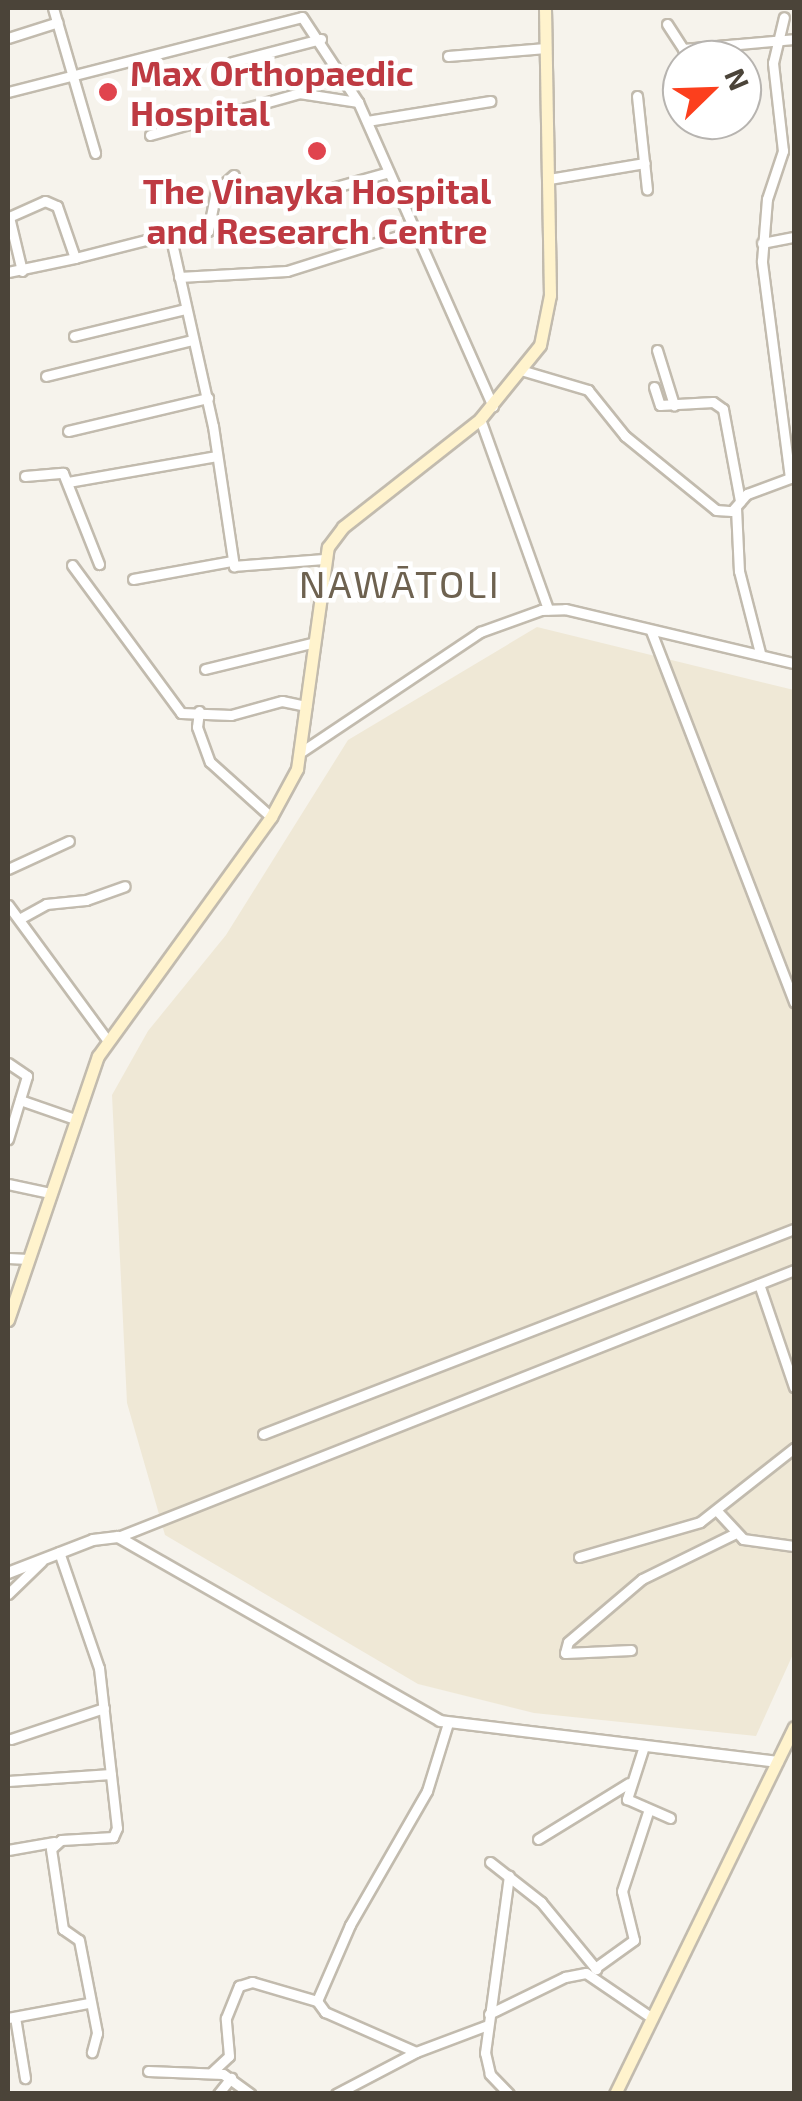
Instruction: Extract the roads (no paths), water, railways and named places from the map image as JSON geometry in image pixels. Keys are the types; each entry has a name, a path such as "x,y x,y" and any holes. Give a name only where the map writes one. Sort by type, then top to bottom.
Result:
{"main road":[{"path":"8,1320 75,1119 108,1041 270,817 301,752 323,559 343,528 480,419 524,371 540,345 550,295 545,8"},
{"path":"615,2094 649,2016 794,1727"}],"street":[{"path":"53,8 96,153"},
{"path":"8,92 299,12 321,38 358,102 492,406"},
{"path":"524,371 588,390 626,436 710,506 738,504 785,482 793,472 762,243 782,151 774,63 784,17"},
{"path":"8,38 58,22"},
{"path":"668,24 683,49 794,39"},
{"path":"232,62 321,38"},
{"path":"448,56 546,48"},
{"path":"150,135 299,92 358,102"},
{"path":"637,96 647,188"},
{"path":"367,121 490,102"},
{"path":"549,179 644,163"},
{"path":"303,196 389,172"},
{"path":"173,239 208,231 216,191 234,175"},
{"path":"22,271 9,217 45,201 57,206 74,258"},
{"path":"180,277 287,271 414,231"},
{"path":"8,272 166,233 173,239 208,398 232,560 243,570 323,559"},
{"path":"762,243 794,237"},
{"path":"74,336 186,309"},
{"path":"46,376 193,340"},
{"path":"656,350 674,405"},
{"path":"654,387 657,402 713,402 723,409 738,504 738,571 760,653"},
{"path":"68,430 208,398"},
{"path":"480,419 548,609"},
{"path":"68,482 216,456"},
{"path":"25,476 60,472 68,482 99,564"},
{"path":"134,579 232,560"},
{"path":"72,565 175,708 231,715 282,702 306,706"},
{"path":"301,752 480,632 548,609 794,663"},
{"path":"652,631 794,1002"},
{"path":"205,669 312,644"},
{"path":"199,711 197,727 210,762 270,817"},
{"path":"8,869 69,841"},
{"path":"21,918 46,904 86,900 125,886"},
{"path":"8,905 108,1041"},
{"path":"8,1063 27,1076 8,1140"},
{"path":"20,1100 75,1119"},
{"path":"8,1184 50,1193"},
{"path":"263,1434 794,1229"},
{"path":"8,1258 28,1259"},
{"path":"8,1573 59,1552 118,1538 794,1270"},
{"path":"760,1284 794,1387"},
{"path":"580,1557 647,1541 718,1512 794,1448"},
{"path":"718,1512 734,1534"},
{"path":"631,1650 565,1653 568,1642 642,1579 734,1534 794,1546"},
{"path":"118,1538 381,1693 448,1723 778,1762"},
{"path":"8,1850 116,1834 95,1648 59,1552"},
{"path":"8,1594 45,1558"},
{"path":"11,1739 104,1708"},
{"path":"317,2001 350,1924 427,1791 448,1723"},
{"path":"644,1746 629,1782 627,1799 648,1812 670,1818"},
{"path":"8,1781 111,1774"},
{"path":"538,1839 629,1782"},
{"path":"595,1968 634,1940 622,1891 648,1812"},
{"path":"54,1842 63,1929 79,1940 98,2040 92,2052"},
{"path":"490,1862 541,1902 603,1982"},
{"path":"508,2094 486,2062 489,2014 510,1876"},
{"path":"489,2014 565,1976 586,1974 649,2016"},
{"path":"212,2072 229,2056 226,2018 239,1986 252,1982 317,2001 325,2012 416,2052"},
{"path":"25,2078 11,2018 88,2003"},
{"path":"336,2094 416,2052 488,2025"},
{"path":"148,2071 212,2072 231,2078 252,2094"},
{"path":"218,2094 231,2078"}],"place":[{"name":"Max Orthopaedic Hospital","path":"108,92"},
{"name":"The Vinayka Hospital and Research Centre","path":"317,151"}],"district":[{"name":"NAWĀTOLI","path":"400,584"}]}
